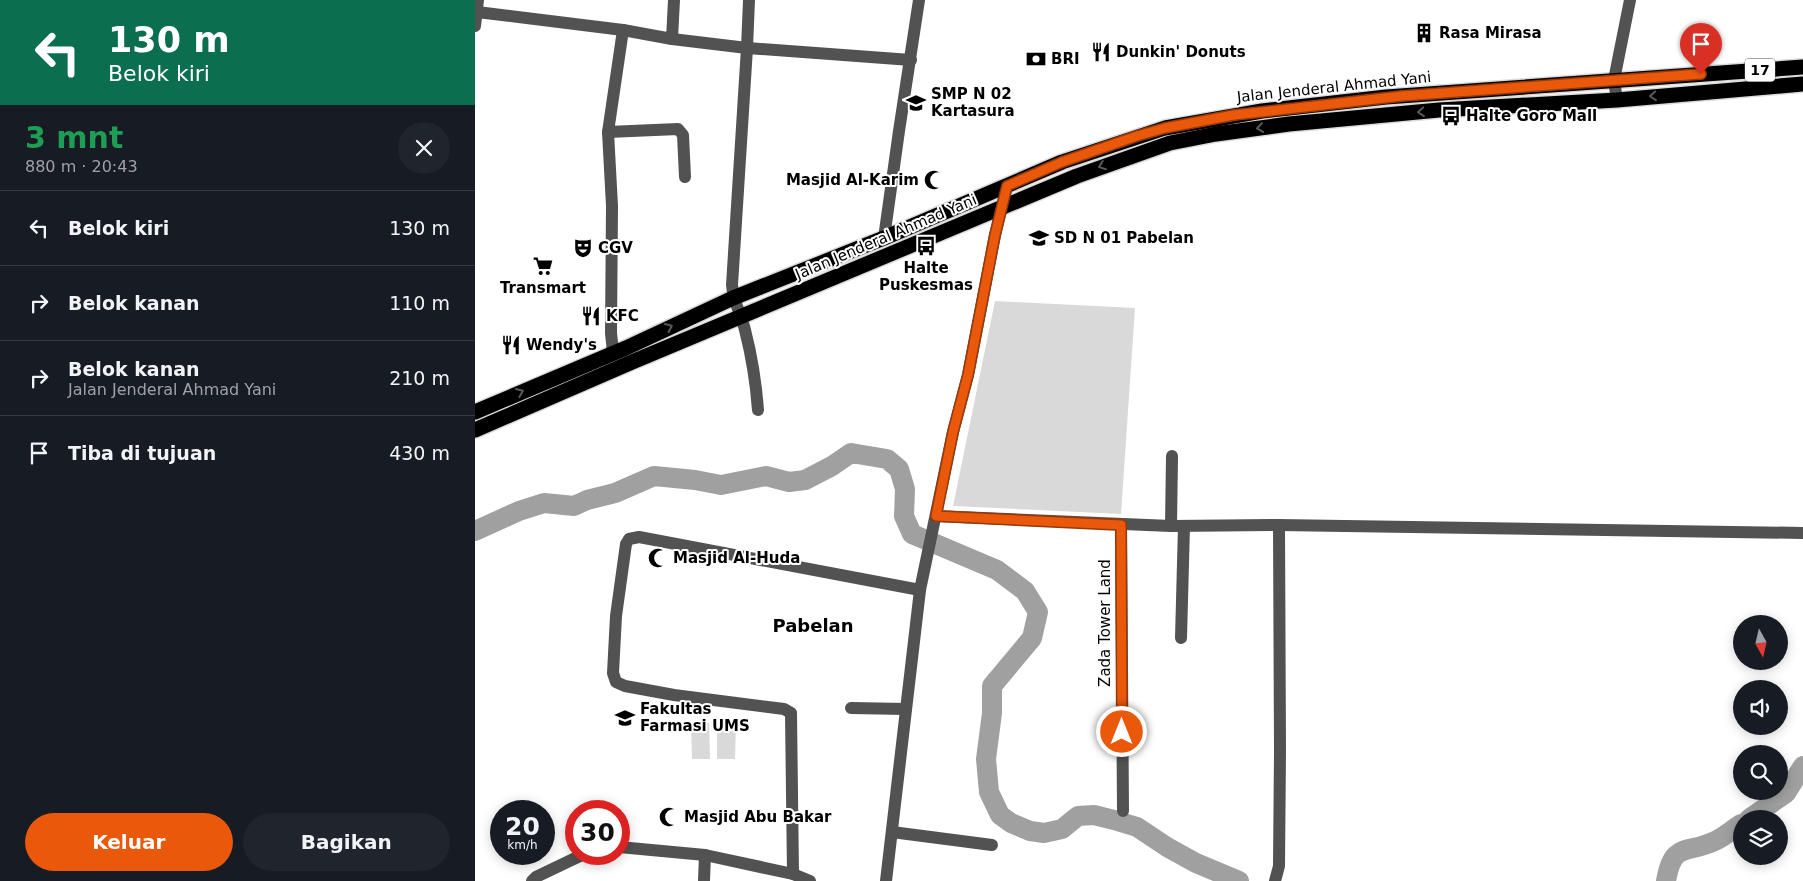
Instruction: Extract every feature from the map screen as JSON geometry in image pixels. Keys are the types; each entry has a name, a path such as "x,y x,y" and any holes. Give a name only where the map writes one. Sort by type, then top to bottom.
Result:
{"highway":[{"name":"Jalan Jenderal Ahmad Yani","path":"475,412 733,298 884,238 1062,162 1165,128 1234,115 1386,98 1803,67"},
{"name":"Jalan Jenderal Ahmad Yani","path":"475,430 1002,207 1111,162 1170,143 1216,134 1289,124 1430,111 1617,100 1803,84"},
{"path":"619,350 632,362"}],"street":[{"path":"672,39 674,0"},
{"path":"749,0 732,285 733,298 741,317 752,358 758,410"},
{"path":"884,238 919,0"},
{"path":"1617,100 1614,80 1630,0"},
{"path":"475,26 477,6 672,39 747,48 911,60"},
{"path":"619,350 611,333 612,206 608,132 623,30"},
{"path":"608,132 678,129 683,135 685,178"},
{"path":"886,881 925,559 953,432 968,375 1007,186"},
{"path":"1172,456 1177,526 1181,638"},
{"path":"934,522 1803,533"},
{"name":"Zada Tower Land","path":"1121,525 1123,811"},
{"path":"1275,881 1279,866 1279,525"},
{"path":"793,874 791,713 784,708 674,694 625,686 616,682 613,673 616,616 626,544 629,539 639,538 920,590"},
{"path":"851,708 906,709"},
{"path":"892,832 957,839 992,846"},
{"path":"630,848 705,855 793,874 810,881"},
{"path":"704,881 705,855"},
{"path":"532,881 565,863"}],"shaded area":[{"path":"995,301 1135,308 1121,514 953,506"},
{"path":"717,722 736,722 735,759 717,759"},
{"path":"691,723 709,723 710,759 692,759"}],"waterway":[{"path":"475,531 519,511 544,503 574,506 587,500 615,493 654,476 721,485 766,476 789,482 805,480 832,466 851,453 887,459 899,469 905,489 904,516 912,534 997,570 1025,591 1038,612 1032,638 992,686 992,713 986,759 989,792 1000,815 1011,823 1030,831 1044,833 1062,829 1078,816 1094,815 1114,820 1137,827 1196,863 1239,881"},
{"path":"1762,810 1786,793 1803,766"},
{"path":"1666,881 1672,860 1677,854 1715,841 1733,830"}],"place":[{"name":"Rasa Mirasa","path":"1424,33"},
{"name":"Dunkin' Donuts","path":"1101,52"},
{"name":"BRI","path":"1036,59"},
{"name":"SMP N 02 Kartasura","path":"916,103"},
{"name":"Halte Goro Mall","path":"1451,116"},
{"name":"Masjid Al-Karim","path":"934,180"},
{"name":"SD N 01 Pabelan","path":"1039,238"},
{"name":"Halte Puskesmas","path":"926,246"},
{"name":"CGV","path":"583,248"},
{"name":"Transmart","path":"543,266"},
{"name":"KFC","path":"591,316"},
{"name":"Wendy's","path":"511,345"},
{"name":"Masjid Al-Huda","path":"658,558"},
{"name":"Fakultas Farmasi UMS","path":"625,718"},
{"name":"Masjid Abu Bakar","path":"669,817"}],"district":[{"name":"Pabelan","path":"813,626"}],"route":[{"path":"1122,732 1121,525 936,516 953,432 968,375 995,235 1007,186 1062,162 1137,136 1165,128 1263,110 1402,96 1701,74"}]}
